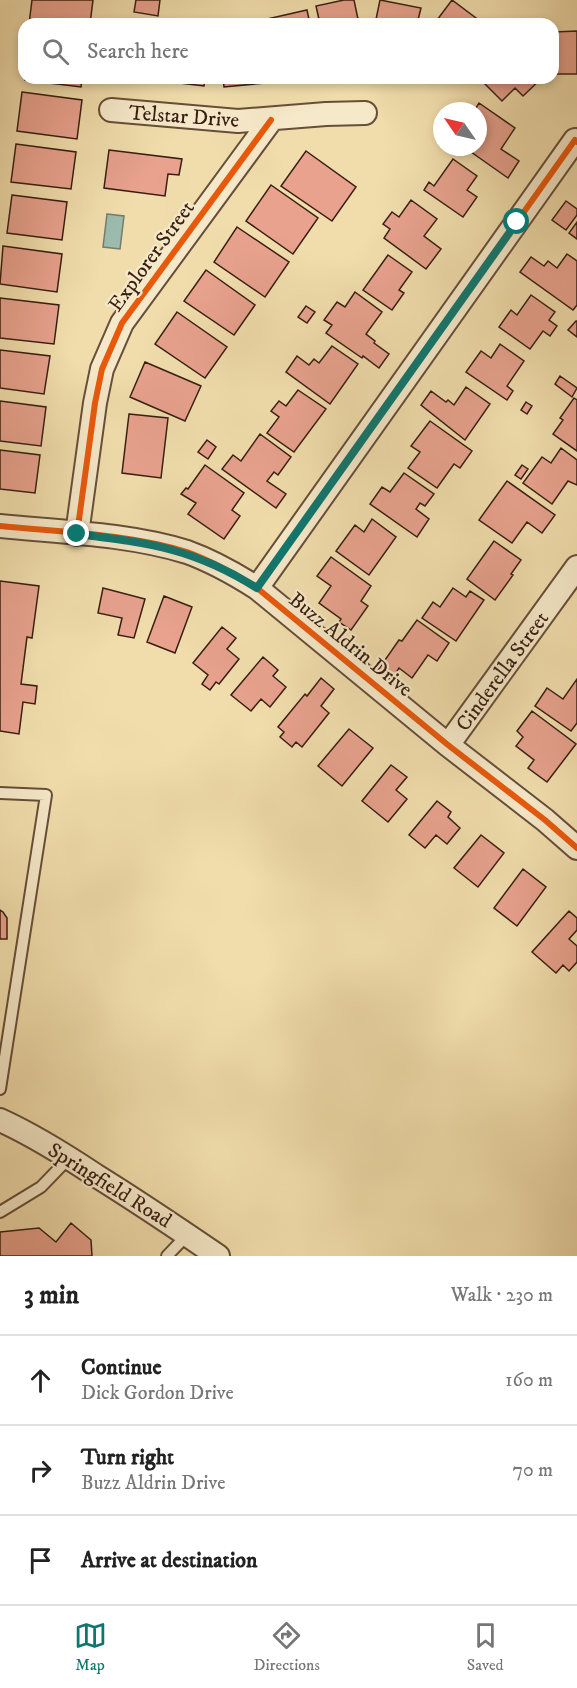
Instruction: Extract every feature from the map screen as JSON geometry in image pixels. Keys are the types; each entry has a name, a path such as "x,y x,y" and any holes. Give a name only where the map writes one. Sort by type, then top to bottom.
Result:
{"street":[{"name":"Telstar Drive","path":"111,110 238,121 365,113"},
{"name":"Explorer Street","path":"77,534 97,392 102,369 122,323 271,120"},
{"path":"257,588 576,141"},
{"name":"Buzz Aldrin Drive","path":"0,526 153,544 188,553 213,563 257,588 577,848"},
{"name":"Cinderella Street","path":"448,745 577,567"},
{"name":"Springfield Road","path":"0,1120 69,1158 218,1256"}],"lane":[{"path":"0,793 46,795 0,1089"},
{"path":"0,1212 41,1187 69,1158"},
{"path":"167,1256 187,1234"}],"shaded area":[{"path":"107,214 124,216 120,249 103,247"}],"building":[{"path":"32,0 93,0 91,18 30,18"},
{"path":"136,0 160,0 158,16 134,12"},
{"path":"354,0 358,18 319,18 316,6"},
{"path":"380,0 421,8 418,18 376,18"},
{"path":"452,0 476,18 438,18"},
{"path":"307,10 309,18 271,18"},
{"path":"577,31 577,74 559,74 559,32"},
{"path":"57,84 81,84 81,87"},
{"path":"224,84 255,84 224,87"},
{"path":"485,84 536,84 523,96 515,88 502,101"},
{"path":"22,92 82,100 77,139 17,131"},
{"path":"487,109 515,128 501,149 519,161 508,178 477,156 487,156"},
{"path":"16,144 76,152 71,189 11,182"},
{"path":"109,150 182,159 179,175 168,174 165,196 104,188"},
{"path":"306,151 356,187 332,221 281,186"},
{"path":"453,159 477,176 467,190 477,197 463,217 424,190 429,182 434,186"},
{"path":"271,185 318,218 293,254 246,221"},
{"path":"12,195 67,202 62,240 7,233"},
{"path":"411,200 437,219 424,236 441,249 426,269 384,238 390,229 383,224 392,212 399,217"},
{"path":"566,201 577,209 577,215 566,230 552,220"},
{"path":"577,222 577,239 569,233"},
{"path":"237,227 289,262 265,297 214,262"},
{"path":"3,246 62,254 57,292 0,284"},
{"path":"567,254 577,261 577,305 573,310 520,272 531,257 544,266 548,261 557,268"},
{"path":"388,255 412,272 399,290 404,293 392,310 363,290"},
{"path":"206,270 255,305 234,335 184,301"},
{"path":"355,292 382,312 366,334 389,354 379,368 326,333 332,325 324,320 337,302 345,307"},
{"path":"531,295 555,312 549,320 557,326 550,336 543,331 530,349 499,327 511,310 517,315"},
{"path":"0,298 59,305 54,344 0,338"},
{"path":"306,306 315,312 307,323 298,317"},
{"path":"177,312 227,347 205,378 155,344"},
{"path":"577,321 577,337 568,330"},
{"path":"500,344 524,361 507,386 513,391 507,400 466,372 481,351 491,358"},
{"path":"332,346 358,364 330,404 286,372 297,356 309,365 314,359 319,363"},
{"path":"0,350 50,356 44,394 0,388"},
{"path":"145,362 201,386 185,421 130,397"},
{"path":"560,376 577,388 572,397 555,384"},
{"path":"466,387 490,404 465,440 421,405 431,391 454,405"},
{"path":"298,390 326,409 294,452 267,433 279,417 271,411 279,401 286,406"},
{"path":"574,398 577,400 577,451 553,434 563,420 560,418"},
{"path":"0,401 46,407 41,446 0,441"},
{"path":"526,402 532,406 527,414 521,410"},
{"path":"129,414 168,418 161,478 122,473"},
{"path":"430,421 472,451 460,468 454,464 437,488 408,468 420,452 411,446"},
{"path":"260,434 291,457 278,475 274,472 267,481 286,494 276,508 222,469 233,455 241,461"},
{"path":"207,440 216,447 208,459 198,452"},
{"path":"561,448 577,460 577,485 568,481 552,504 523,483 542,457 551,463"},
{"path":"0,450 40,455 35,493 0,489"},
{"path":"205,465 244,493 232,510 240,516 224,539 188,514 196,503 181,494 186,488 188,489"},
{"path":"522,465 528,469 521,479 515,475"},
{"path":"404,473 434,494 425,506 420,503 416,509 429,519 417,537 370,504 382,487 390,492"},
{"path":"507,481 555,515 542,533 527,522 512,543 479,520"},
{"path":"372,519 396,537 369,575 336,551 355,525 364,532"},
{"path":"494,541 521,560 495,600 467,579"},
{"path":"331,557 371,586 361,601 368,606 351,630 339,622 341,619 319,603 331,586 317,576"},
{"path":"0,581 39,586 32,638 27,637 21,684 37,686 35,704 23,702 19,734 0,731"},
{"path":"103,588 145,599 134,638 118,635 122,618 98,613"},
{"path":"453,588 466,597 470,591 484,600 456,641 422,618 433,602 440,607"},
{"path":"164,596 192,607 175,653 147,642"},
{"path":"417,620 449,643 437,661 428,655 412,678 399,668 391,680 378,670 399,640 402,641"},
{"path":"222,627 236,638 227,649 239,659 219,684 216,682 210,690 202,684 208,675 193,663"},
{"path":"263,657 278,670 273,676 286,687 270,707 261,699 251,711 231,695"},
{"path":"321,678 334,689 321,706 329,713 302,747 296,742 292,747 280,737 284,732 278,727"},
{"path":"577,679 577,723 571,731 535,706 547,688 563,699"},
{"path":"532,711 576,744 547,782 528,768 534,760 516,746 523,737 517,731"},
{"path":"349,729 373,748 342,786 318,766"},
{"path":"391,765 407,777 396,790 407,799 388,822 362,801"},
{"path":"437,801 451,812 448,817 460,828 447,844 436,835 425,848 409,835"},
{"path":"481,835 504,853 478,887 454,868"},
{"path":"523,869 546,887 517,926 494,908"},
{"path":"0,910 7,918 7,939 0,939"},
{"path":"569,911 577,918 577,930 569,939 577,946 577,962 569,971 563,965 556,973 532,952"},
{"path":"71,1223 91,1240 92,1256 0,1256 0,1232 39,1228 56,1242"}],"cycle path":[{"path":"77,534 95,403 102,369 122,323 271,120"},
{"path":"257,588 575,140 577,142"},
{"path":"0,526 95,534 142,541 187,552 232,573 257,588 577,848"}],"route":[{"path":"77,534 162,545 213,563 257,588 517,222"}]}
